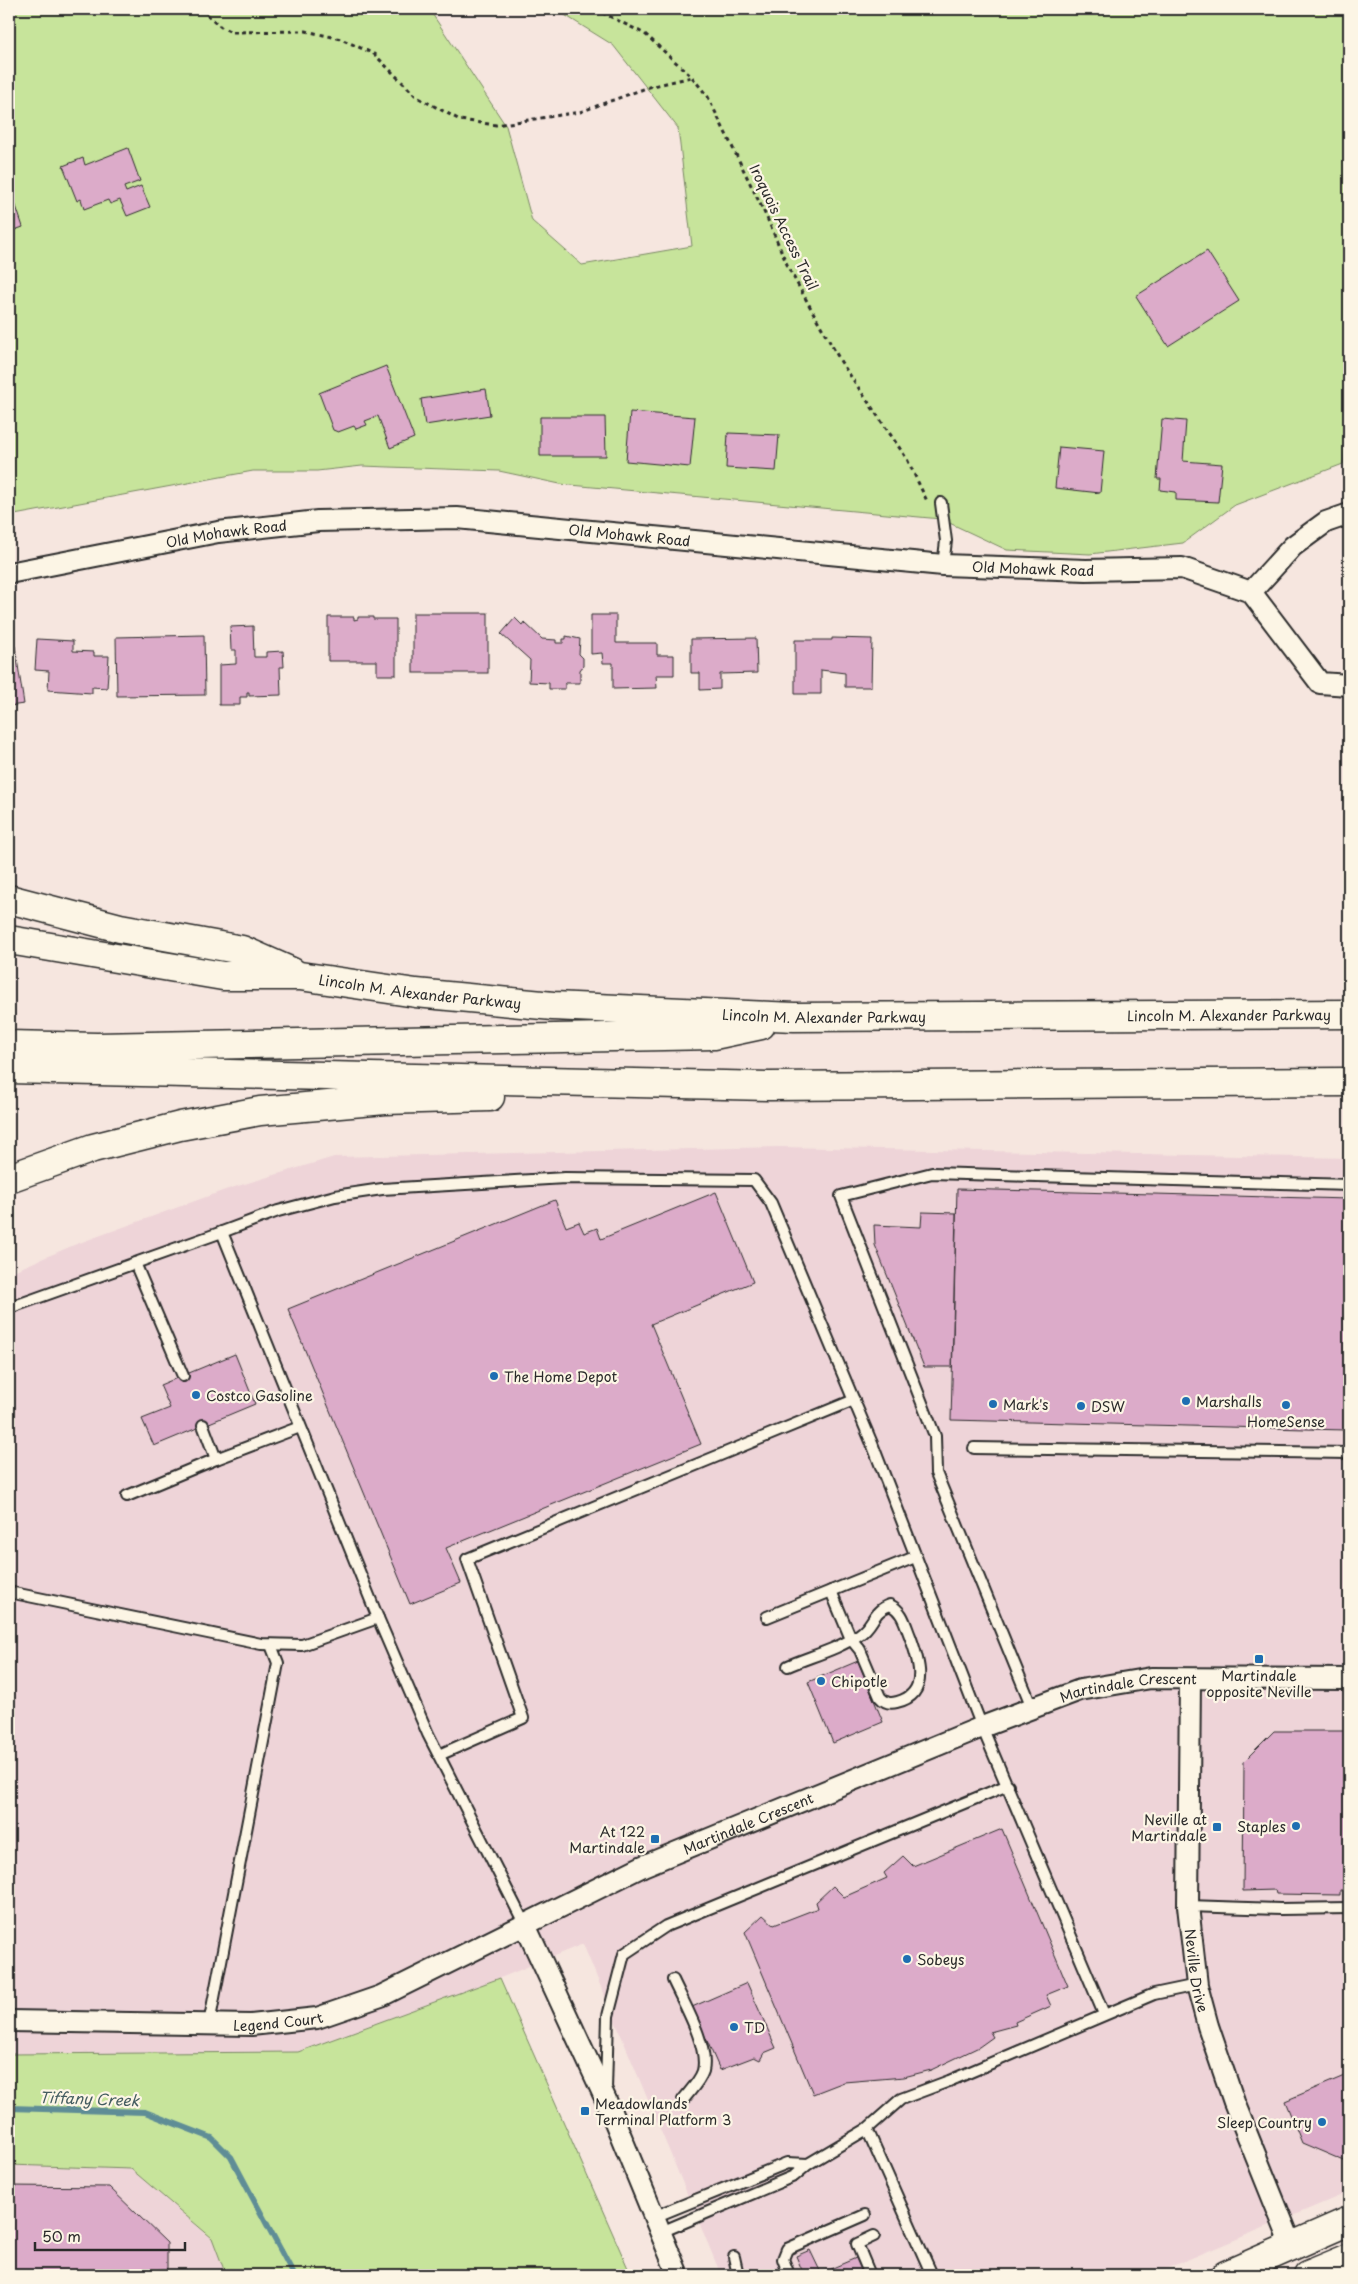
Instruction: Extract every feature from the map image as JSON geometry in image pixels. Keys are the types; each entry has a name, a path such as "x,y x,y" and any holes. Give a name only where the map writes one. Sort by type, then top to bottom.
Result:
{"main road":[{"path":"9,899 120,928 242,950 300,976"},
{"path":"9,940 222,976 300,976"},
{"name":"Lincoln M. Alexander Parkway","path":"300,976 416,993 553,1006 794,1017 1349,1014"},
{"path":"9,1045 107,1047 714,1036 794,1017"},
{"path":"9,1069 769,1086 1349,1082"},
{"path":"9,1178 93,1148 180,1126 260,1111 385,1100 769,1086"},
{"path":"1226,2275 1349,2220"},
{"path":"1308,2275 1349,2258"}],"street":[{"path":"1349,514 1326,522 1293,546 1251,592 1320,684 1349,685"},
{"name":"Old Mohawk Road","path":"9,573 218,532 318,521 457,518 943,565 1086,570 1182,568 1251,592"},
{"name":"Martindale Crescent","path":"525,1925 643,1866 982,1727 1080,1690 1151,1678 1190,1680 1349,1679"},
{"name":"Neville Drive","path":"1190,1680 1188,1906 1197,1985 1208,2026 1234,2102 1292,2246"},
{"path":"525,1925 606,2100 678,2275"},
{"name":"Legend Court","path":"9,2021 251,2025 317,2018 381,1996 525,1925"}],"lane":[{"path":"941,503 946,541 943,565"},
{"path":"1032,1707 936,1474 935,1436 841,1196 932,1173 1349,1185"},
{"path":"9,1308 278,1211 335,1196 382,1189 565,1178 754,1180 771,1203 854,1400 982,1727 1104,2014"},
{"path":"222,1232 378,1618 428,1734 525,1925"},
{"path":"135,1263 182,1376"},
{"path":"439,1755 523,1718 467,1559 854,1400"},
{"path":"203,1425 216,1459"},
{"path":"127,1496 300,1426"},
{"path":"974,1448 1349,1453"},
{"path":"767,1617 915,1557"},
{"path":"788,1666 851,1639 868,1627 874,1615 890,1605 897,1608 902,1616 920,1670 919,1680 913,1692 905,1700 891,1703 884,1702 880,1697 860,1650 851,1639 831,1591"},
{"path":"9,1592 271,1644 302,1645 378,1618"},
{"path":"209,2024 278,1663 271,1644"},
{"path":"606,2100 608,2016 624,1954 666,1926 1008,1785"},
{"path":"1188,1906 1280,1909 1349,1908"},
{"path":"673,1980 701,2044 704,2057 702,2072 683,2100"},
{"path":"658,2224 794,2176 808,2164 867,2129 901,2099 949,2081 1154,1994 1197,1985"},
{"path":"867,2129 932,2275"},
{"path":"658,2224 787,2163 808,2164"},
{"path":"789,2275 783,2259 787,2249 865,2215"},
{"path":"870,2275 857,2244 874,2236"},
{"path":"734,2258 738,2275"}],"path":[{"path":"201,9 221,27 232,32 306,31 341,39 374,54 417,97 460,120 496,126 580,112 649,87 692,77"},
{"name":"Iroquois Access Trail","path":"595,9 645,34 692,77 708,97 768,218 789,269 841,362 907,459 926,501 941,503"}],"shaded area":[{"path":"781,1147 1349,1158 1349,2192 1151,2275 721,2275 583,1944 500,1978 298,2052 9,2054 9,1273 74,1245 228,1189 334,1157"},
{"path":"9,2165 131,2169 212,2239 226,2275 9,2275"}],"green space":[{"path":"9,9 429,9 506,126 532,221 582,265 692,246 678,128 613,45 555,9 1349,9 1349,412 1343,464 1235,505 1183,543 1090,554 1007,550 941,519 560,484 499,471 362,466 317,471 253,471 9,516"},
{"path":"500,1978 631,2275 226,2275 212,2238 131,2169 9,2165 9,2054 298,2052"}],"building":[{"path":"128,148 140,181 124,187 126,192 141,186 150,207 127,216 120,200 110,204 108,200 84,209 81,199 77,201 63,166 83,158 85,165"},
{"path":"12,194 23,227 9,232 9,195"},
{"path":"1207,251 1239,301 1168,346 1136,296"},
{"path":"386,366 414,438 390,448 378,416 365,421 367,425 356,429 354,426 338,432 333,430 319,393"},
{"path":"486,389 490,415 425,425 421,399"},
{"path":"630,412 695,417 690,467 626,461"},
{"path":"540,417 605,417 606,456 540,456"},
{"path":"1162,419 1186,421 1183,461 1222,464 1218,502 1176,500 1176,492 1160,490 1161,479 1157,479"},
{"path":"728,433 779,435 776,471 726,468"},
{"path":"1059,447 1104,451 1100,493 1055,488"},
{"path":"413,613 488,613 488,673 413,673"},
{"path":"591,615 616,615 616,643 657,643 657,655 674,655 674,675 656,675 657,688 613,689 613,663 603,663 602,653 591,654"},
{"path":"328,617 354,617 354,620 358,619 358,617 396,619 396,675 377,675 377,661 328,661"},
{"path":"515,618 522,625 524,622 542,639 556,640 556,643 563,643 563,639 566,639 566,636 580,639 579,654 583,658 583,666 580,670 580,683 565,683 565,689 549,689 549,683 529,682 530,660 501,634"},
{"path":"253,626 254,657 266,657 266,652 283,651 284,667 280,667 281,695 249,696 249,692 247,692 247,697 240,697 240,705 219,705 219,665 236,664 236,650 231,650 230,627"},
{"path":"204,635 205,695 117,696 116,637"},
{"path":"756,638 757,673 720,674 720,689 700,690 700,673 691,673 691,639"},
{"path":"832,638 872,639 871,687 845,687 845,673 821,670 821,694 795,694 795,640 832,640"},
{"path":"37,639 73,641 73,651 94,652 94,656 109,656 107,688 92,687 92,693 48,690 49,671 35,670"},
{"path":"9,646 15,646 24,704 9,706"},
{"path":"957,1189 1349,1199 1345,1430 951,1420"},
{"name":"The Home Depot","path":"716,1192 753,1282 651,1324 701,1444 446,1548 461,1583 410,1604 288,1309 555,1200 566,1227 579,1222 584,1233 597,1228 601,1239"},
{"path":"922,1212 956,1213 952,1367 924,1367 875,1245 874,1225 921,1227"},
{"path":"235,1354 255,1404 154,1446 142,1419 170,1408 160,1385"},
{"path":"858,1661 883,1722 833,1743 808,1682"},
{"name":"Staples","path":"1274,1731 1349,1731 1349,1890 1340,1890 1340,1895 1276,1894 1275,1890 1243,1891 1244,1761"},
{"name":"Sobeys","path":"1002,1829 1068,1986 1046,1995 1051,2006 1015,2022 1016,2025 990,2032 993,2037 979,2047 931,2070 904,2077 844,2082 813,2094 745,1932 763,1915 774,1925 818,1908 816,1902 833,1886 844,1897 887,1878 884,1873 903,1856 913,1866"},
{"name":"TD","path":"747,1983 776,2048 764,2053 760,2060 754,2057 720,2070 692,2007"},
{"name":"Sleep Country","path":"1349,2074 1349,2163 1302,2143 1285,2101"},
{"path":"9,2186 109,2187 167,2243 167,2269 148,2270 148,2275 9,2275"},
{"path":"810,2250 821,2273 856,2258 864,2275 804,2275 796,2256"}],"waterway":[{"name":"Tiffany Creek","path":"9,2108 145,2112 212,2138 231,2157 294,2275"}],"place":[{"name":"The Home Depot","path":"494,1376"},
{"name":"Costco Gasoline","path":"196,1395"},
{"name":"Marshalls","path":"1186,1401"},
{"name":"Mark's","path":"993,1404"},
{"name":"HomeSense","path":"1286,1405"},
{"name":"DSW","path":"1081,1406"},
{"name":"Martindale opposite Neville","path":"1259,1659"},
{"name":"Chipotle","path":"821,1681"},
{"name":"Staples","path":"1296,1826"},
{"name":"Neville at Martindale","path":"1217,1827"},
{"name":"At 122 Martindale","path":"655,1839"},
{"name":"Sobeys","path":"907,1959"},
{"name":"TD","path":"734,2027"},
{"name":"Meadowlands Terminal Platform 3","path":"585,2111"},
{"name":"Sleep Country","path":"1322,2122"}]}
